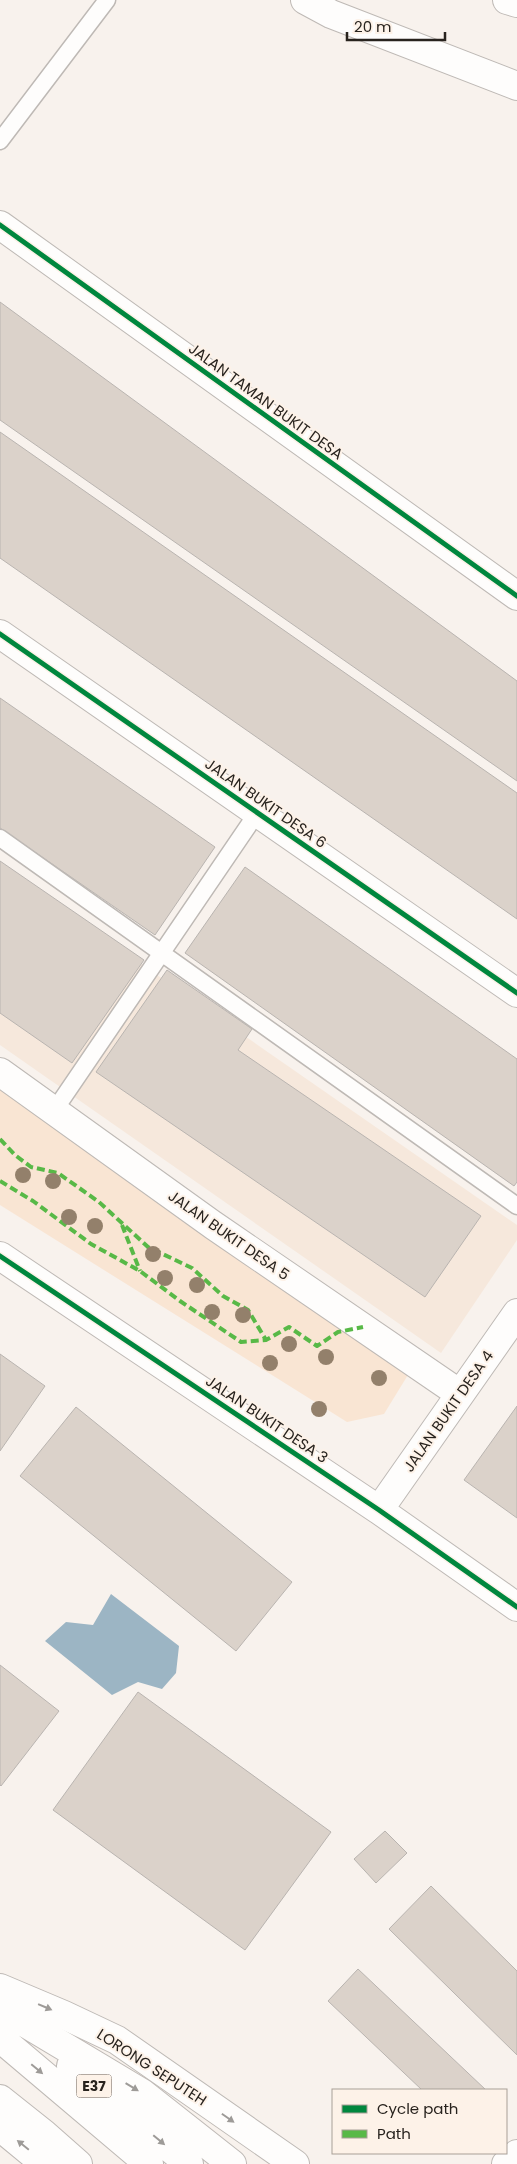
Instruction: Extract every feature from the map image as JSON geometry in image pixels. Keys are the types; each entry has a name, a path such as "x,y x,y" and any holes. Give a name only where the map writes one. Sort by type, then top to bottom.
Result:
{"main road":[{"path":"305,0 331,14 517,86"},
{"path":"506,0 517,3"},
{"name":"JALAN TAMAN BUKIT DESA","path":"0,225 517,596"},
{"name":"JALAN BUKIT DESA 6","path":"0,634 517,993"},
{"name":"JALAN BUKIT DESA 5","path":"0,1072 221,1230 460,1394"},
{"name":"JALAN BUKIT DESA 3","path":"0,1256 379,1510 517,1607"},
{"name":"JALAN BUKIT DESA 4","path":"379,1510 517,1313"},
{"name":"LORONG SEPUTEH","path":"0,1988 117,2040 295,2164"},
{"path":"0,2008 142,2093 232,2164"},
{"name":"E37","path":"0,2008 189,2164"},
{"path":"0,2038 149,2164"},
{"path":"0,2100 44,2134 78,2164"},
{"path":"0,2127 45,2164"},
{"path":"506,2164 517,2154"}],"lane":[{"path":"0,141 108,0"},
{"path":"54,1111 257,813"},
{"path":"0,838 517,1206"}],"shaded area":[{"path":"0,866 517,1225 517,1240 441,1353 0,1045"},
{"path":"0,1084 411,1370 384,1414 347,1422 0,1205"}],"water":[{"path":"111,1594 179,1646 176,1673 162,1689 138,1682 112,1695 45,1641 66,1622 93,1625"}],"building":[{"path":"0,302 517,681 517,781 0,420"},
{"path":"0,432 517,793 517,919 0,558"},
{"path":"0,698 215,847 155,935 0,828"},
{"path":"0,861 144,960 72,1063 0,1013"},
{"path":"245,867 517,1059 517,1182 514,1186 185,953"},
{"path":"167,970 252,1029 238,1050 481,1216 425,1297 96,1072"},
{"path":"0,1354 45,1386 0,1451"},
{"path":"517,1406 517,1518 464,1480"},
{"path":"76,1407 292,1582 236,1651 20,1476"},
{"path":"0,1665 59,1711 1,1786 0,1785"},
{"path":"138,1692 331,1832 245,1950 53,1810"},
{"path":"385,1831 407,1853 376,1883 354,1859"},
{"path":"431,1886 517,1971 517,2055 389,1929"},
{"path":"358,1969 485,2089 421,2089 328,2001"}],"marked path":[{"path":"0,1139 15,1155 31,1167 58,1173 99,1202 148,1247 192,1268 223,1296 248,1310 266,1340"},
{"path":"0,1181 33,1201 91,1244 140,1271 180,1301 241,1342 266,1340 289,1327 317,1346 338,1332 363,1327"},
{"path":"122,1225 140,1271"}],"cycle path":[{"path":"0,225 517,596"},
{"path":"0,634 517,993"},
{"path":"0,1256 379,1510 517,1607"}]}
